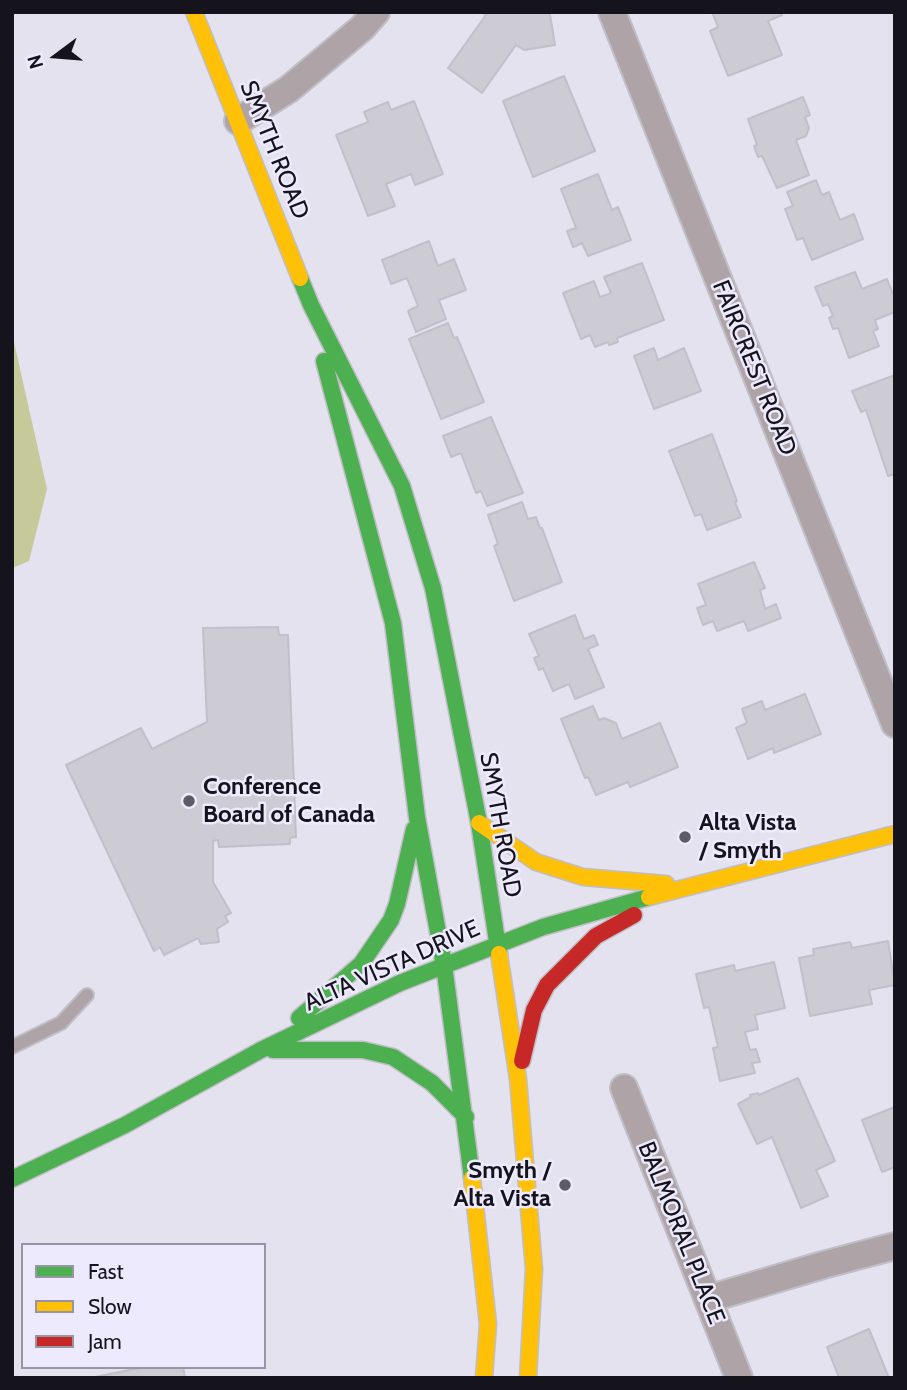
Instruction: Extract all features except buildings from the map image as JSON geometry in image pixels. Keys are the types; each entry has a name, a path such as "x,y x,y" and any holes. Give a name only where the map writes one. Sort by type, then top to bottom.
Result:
{"main road":[{"name":"SMYTH ROAD","path":"194,12 311,305 402,486 432,588 478,823 518,1080 534,1269 528,1378"},
{"name":"SMYTH ROAD","path":"311,305 336,412 393,623 417,817 444,965 466,1117 488,1324 484,1378"},
{"path":"261,1051 361,964 391,920 417,817"},
{"path":"478,823 536,862 583,877 687,886"},
{"name":"ALTA VISTA DRIVE","path":"12,1179 125,1125 261,1051 400,983 444,965 543,928 687,886 895,834"},
{"path":"518,1080 534,1010 547,985 596,936 687,886"},
{"path":"261,1051 363,1050 393,1057 432,1083 466,1117"}],"street":[{"path":"238,121 289,89 362,28 376,12"},
{"name":"FAIRCREST ROAD","path":"612,12 895,724"},
{"name":"BALMORAL PLACE","path":"624,1088 739,1378"},
{"path":"708,1299 895,1246"}],"lane":[{"path":"12,1047 61,1023 87,995"}],"green space":[{"path":"12,333 47,489 29,561 12,568"}],"traffic: fast":[{"path":"300,278 402,486 433,588 479,823 499,954"},
{"path":"324,361 393,623 417,817 444,965 472,1178"},
{"path":"299,1018 361,964 391,920 414,829"},
{"path":"12,1179 125,1125 261,1050 400,983 543,927 649,897"},
{"path":"273,1050 363,1050 393,1057 432,1083 466,1117"}],"traffic: slow":[{"path":"194,12 300,278"},
{"path":"479,823 536,862 583,877 666,884"},
{"path":"649,897 895,834"},
{"path":"499,954 518,1079 534,1269 528,1378"},
{"path":"472,1178 488,1324 484,1378"}],"traffic: jam":[{"path":"522,1061 534,1010 547,985 596,936 634,915"}],"place":[{"name":"Conference Board of Canada","path":"189,801"},
{"name":"Alta Vista / Smyth","path":"685,837"},
{"name":"Smyth / Alta Vista","path":"565,1185"}]}
